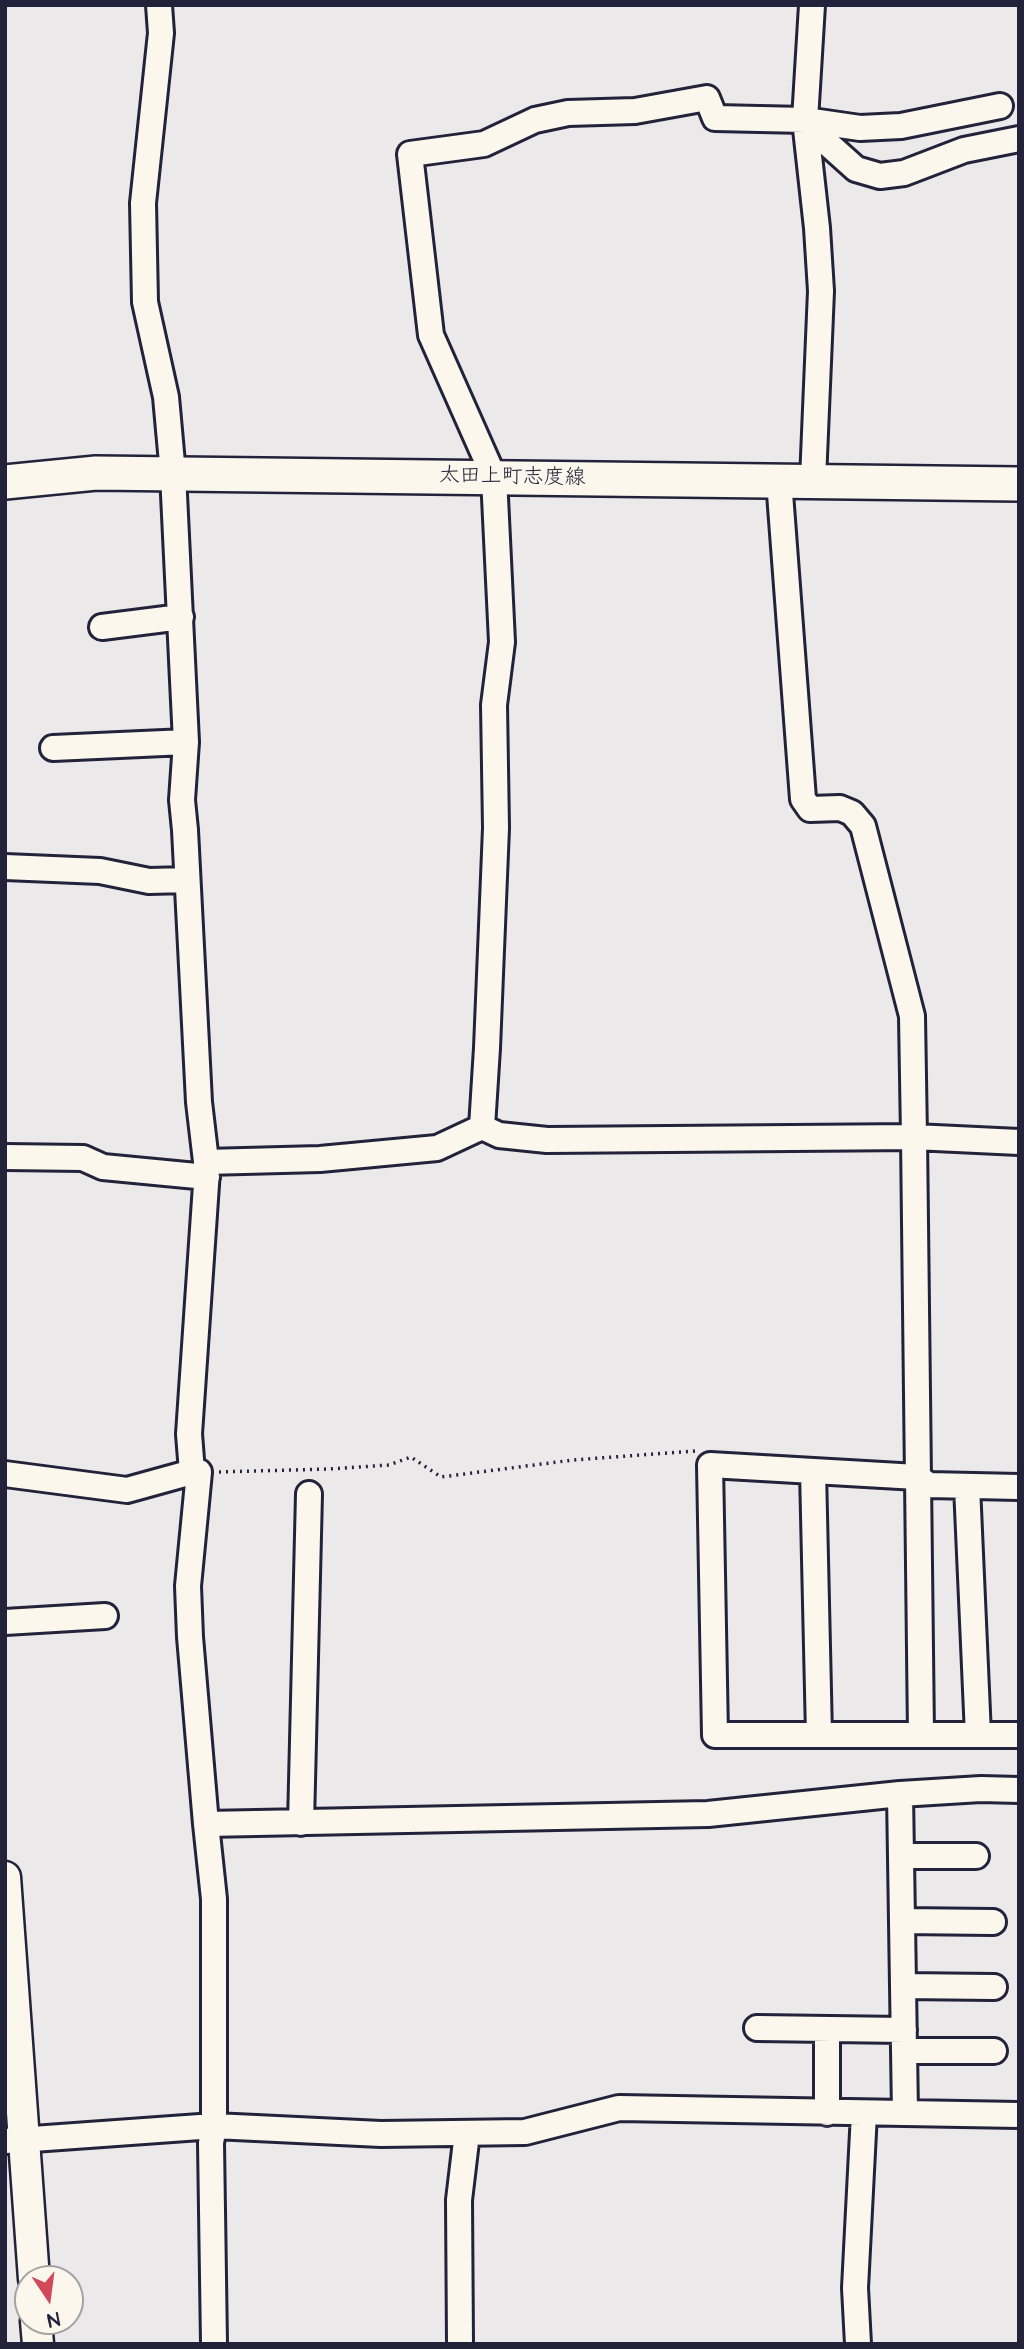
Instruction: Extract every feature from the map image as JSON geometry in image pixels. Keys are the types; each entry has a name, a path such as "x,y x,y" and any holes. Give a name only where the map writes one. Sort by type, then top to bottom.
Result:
{"main road":[{"name":"太田上町志度線","path":"5,482 96,474 173,474 1019,484"}],"street":[{"path":"5,1474 127,1490 192,1472 189,1434 206,1169 199,1102 182,800 186,742 173,474 166,397 145,302 143,203 161,33 159,5"},
{"path":"812,5 812,127 821,291 813,480"},
{"path":"482,1127 496,828 494,705 502,642 494,477 430,334 410,154 484,144 535,120 568,113 635,111 707,98 715,118 812,127 901,125 1000,106"},
{"path":"812,127 836,153 856,169 880,176 904,173 964,150 1019,139"},
{"path":"779,480 803,799 810,809 840,808 852,813 863,826 912,1016 921,1735"},
{"path":"102,627 181,617"},
{"path":"53,748 186,742"},
{"path":"5,867 100,871 149,881 187,880"},
{"path":"482,1127 499,1135 547,1140 914,1137 1019,1142"},
{"path":"5,1157 83,1158 103,1167 206,1169 437,1148 482,1127"},
{"path":"1019,1488 929,1485 917,1477 710,1465 715,1735 1019,1735"},
{"path":"813,1471 818,1735"},
{"path":"199,1472 188,1586 190,1637 214,1899 214,2126 211,2143 214,2344"},
{"path":"967,1486 978,1735"},
{"path":"301,1823 309,1494"},
{"path":"5,1622 105,1616"},
{"path":"206,1824 708,1814 900,1794 981,1789 1019,1790"},
{"path":"900,1794 905,2113"},
{"path":"901,1856 976,1856"},
{"path":"5,1877 15,2141 31,2265"},
{"path":"902,1922 993,1922"},
{"path":"903,1986 994,1987"},
{"path":"757,2028 827,2029 994,2051"},
{"path":"827,2029 827,2113"},
{"path":"15,2141 214,2126 381,2134 525,2132 619,2108 1019,2115"},
{"path":"859,2344 855,2288 864,2113"},
{"path":"460,2344 459,2200 467,2133"}],"path":[{"path":"199,1472 389,1465 411,1457 442,1477 573,1460 697,1451"}]}
